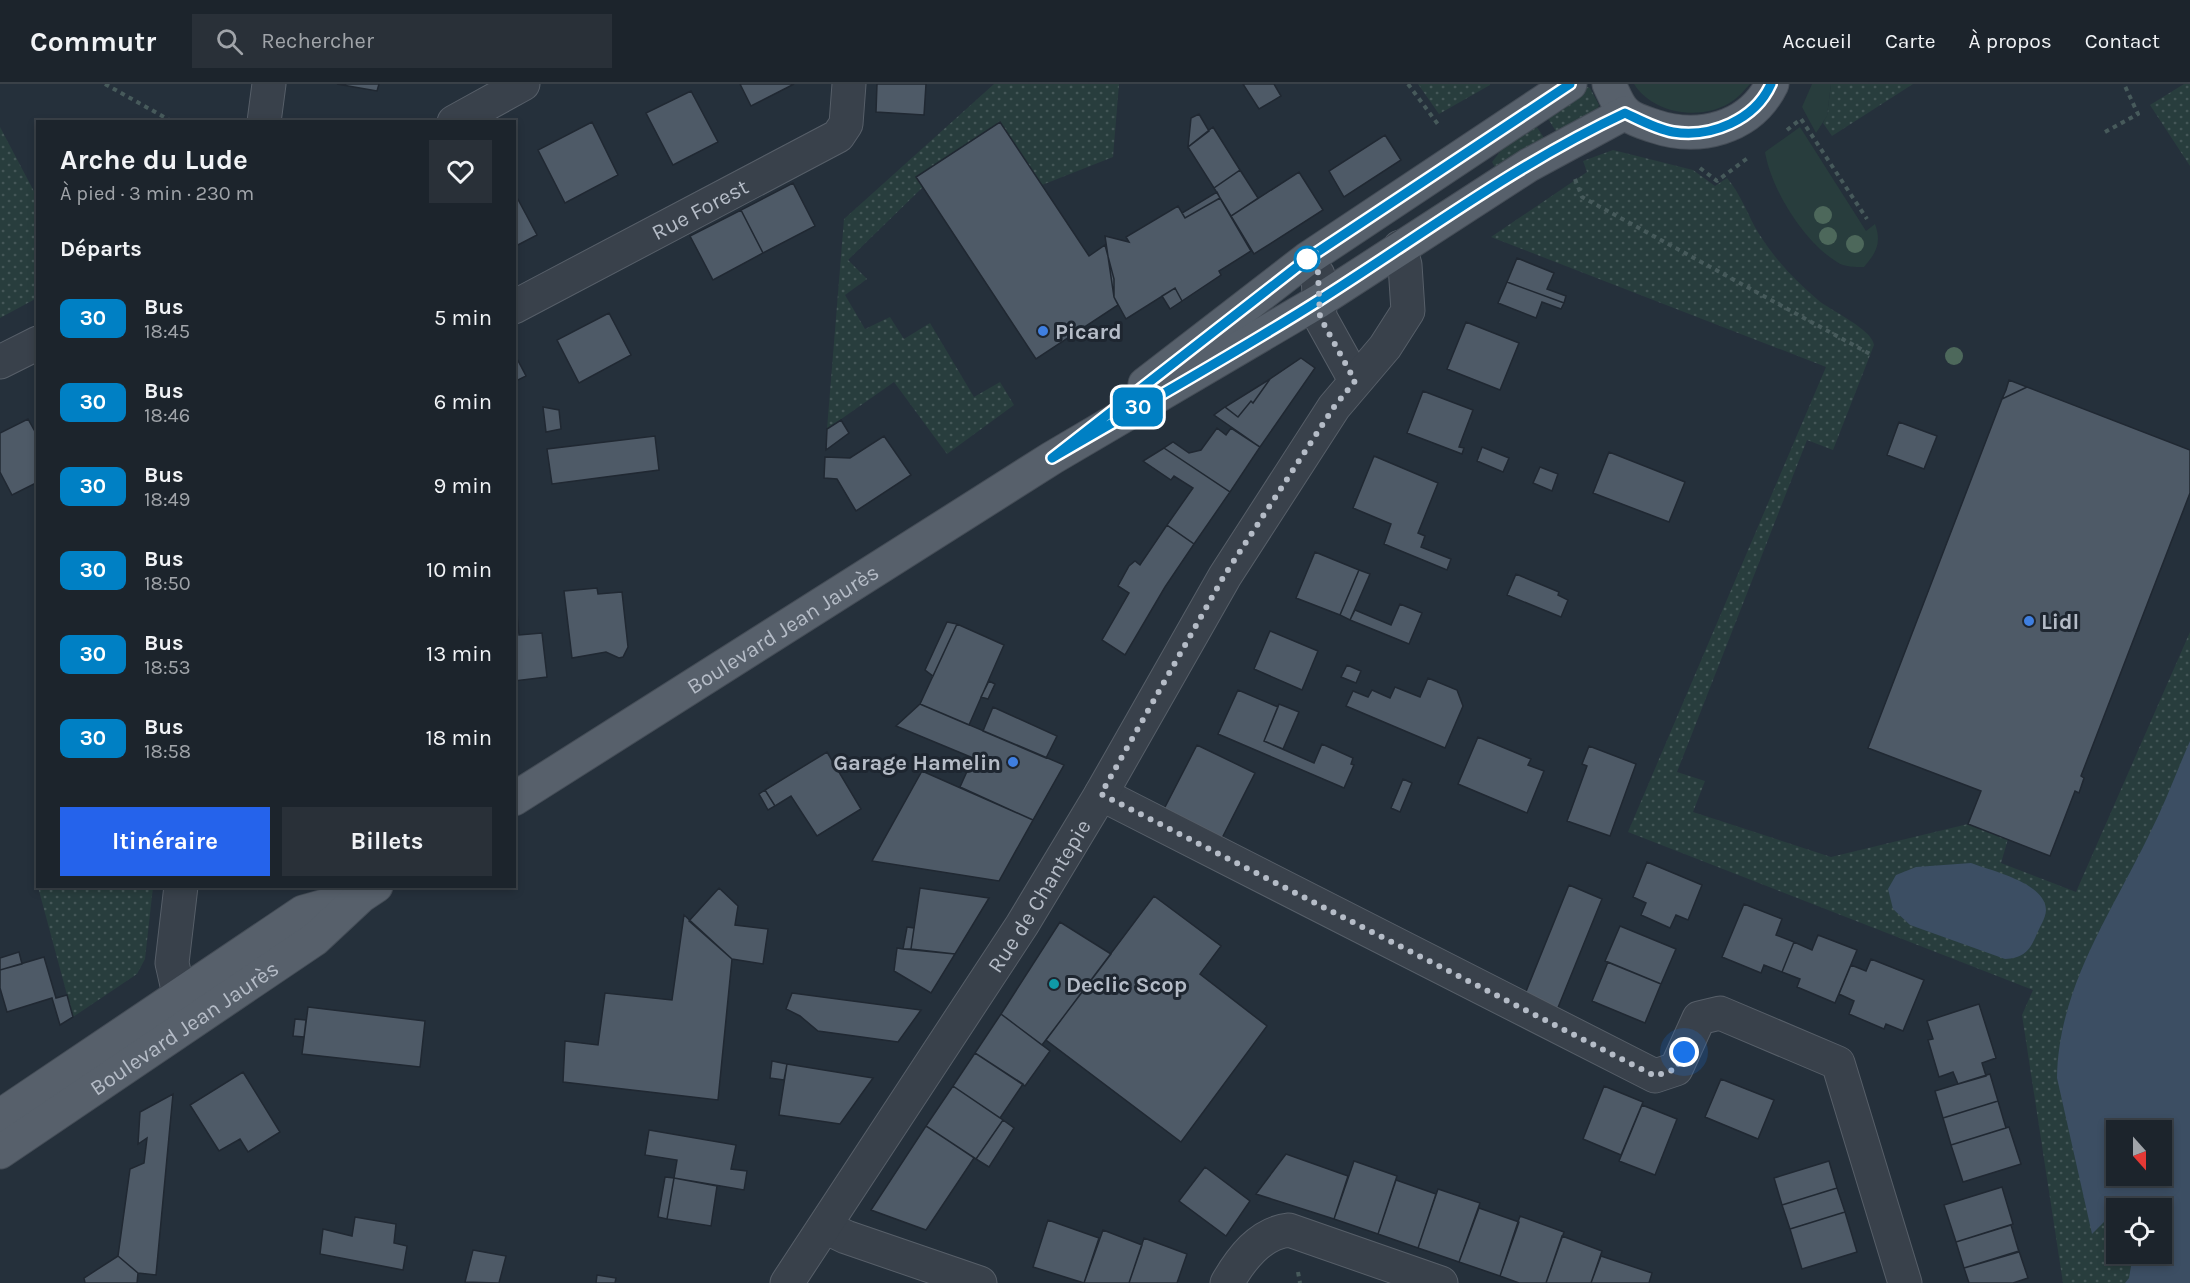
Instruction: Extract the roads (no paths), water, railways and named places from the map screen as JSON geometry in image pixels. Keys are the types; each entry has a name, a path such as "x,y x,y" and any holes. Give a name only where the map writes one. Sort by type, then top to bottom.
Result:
{"main road":[{"name":"Boulevard Jean Jaurès","path":"516,798 1052,458 1318,276 1570,84"},
{"path":"1609,84 1625,113 1672,132 1707,132 1722,128 1748,114 1772,84"},
{"name":"Boulevard Jean Jaurès","path":"1052,458 1246,304 1400,247 1559,148 1625,113"},
{"name":"Boulevard Jean Jaurès","path":"0,1116 303,912 369,891"},
{"name":"Boulevard Jean Jaurès","path":"0,1152 315,939 369,891"}],"street":[{"path":"264,120 269,84"},
{"path":"458,120 523,84"},
{"name":"Rue Forest","path":"516,307 838,136 846,124 849,84"},
{"name":"Rue de Chantepie","path":"787,1283 1022,925 1101,794 1224,576 1334,407 1385,347 1408,311 1405,265 1400,247"},
{"path":"1318,276 1320,317 1355,381"},
{"path":"0,362 36,344"},
{"path":"1101,794 1655,1076 1676,1069 1699,1018 1720,1013 1838,1063 1905,1283"},
{"path":"179,994 172,963 181,888"},
{"path":"825,1227 846,1238 980,1283"},
{"path":"1227,1283 1240,1259 1274,1232 1289,1230 1441,1283"}],"water":[{"path":"2190,741 2190,1283 2125,1283 2129,1278 2131,1264 2172,1264 2172,1198 2106,1198 2106,1220 2092,1234 2057,1078 2066,1014 2076,983 2165,801"},
{"path":"1971,863 2028,885 2044,901 2046,910 2044,920 2031,946 2021,956 2005,959 1910,925 1893,909 1888,889 1896,875 1916,867"}],"place":[{"name":"Picard","path":"1043,331"},
{"name":"Lidl","path":"2029,621"},
{"name":"Garage Hamelin","path":"1013,762"},
{"name":"Declic Scop","path":"1054,984"}]}
